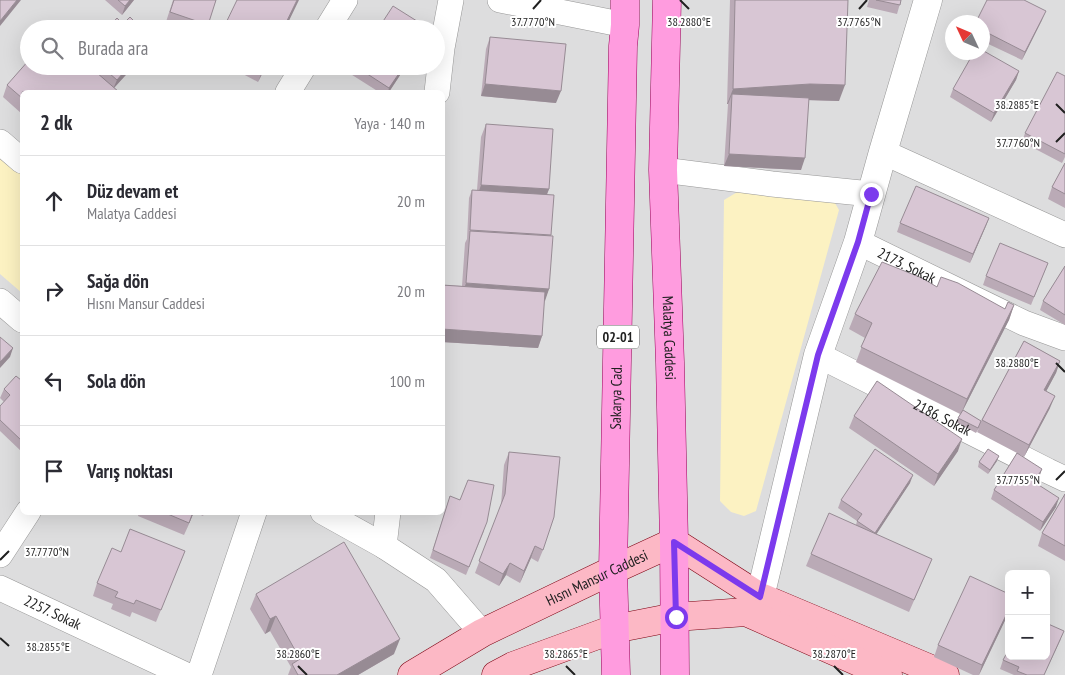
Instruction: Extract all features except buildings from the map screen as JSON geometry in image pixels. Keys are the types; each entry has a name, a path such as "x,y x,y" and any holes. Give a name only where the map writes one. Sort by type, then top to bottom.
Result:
{"main road":[{"name":"Malatya Caddesi","path":"667,0 663,170 670,362 676,617 675,675"},
{"name":"Sakarya Cad.","path":"616,675 613,570 625,13"},
{"name":"Hısnı Mansur Caddesi","path":"412,675 482,633 674,542"},
{"path":"674,542 760,597 945,675"},
{"path":"496,675 513,666 614,628 676,617 746,612 888,675"}],"street":[{"path":"333,20 345,0"},
{"path":"445,32 451,0"},
{"path":"500,0 625,13"},
{"path":"760,597 818,355 858,242 928,0"},
{"path":"289,90 298,75"},
{"path":"437,90 439,75"},
{"path":"0,142 20,159"},
{"path":"883,152 1065,235"},
{"path":"663,170 871,194"},
{"name":"2173. Sokak","path":"858,242 1024,323 1065,338"},
{"path":"0,301 20,318"},
{"name":"2186. Sokak","path":"818,355 1065,479"},
{"path":"0,555 26,515"},
{"path":"199,675 253,515"},
{"path":"328,515 384,546 436,580 482,633"},
{"path":"384,546 388,515"},
{"name":"2257. Sokak","path":"0,588 186,675"}],"shaded area":[{"path":"0,0 1065,0 1065,675 0,675"},
{"path":"0,156 20,172 20,291 0,274"},
{"path":"744,188 831,196 839,210 756,511 744,516 731,512 720,501 724,200"}],"route":[{"path":"676,617 674,542 760,597 818,355 858,242 871,194"}]}
